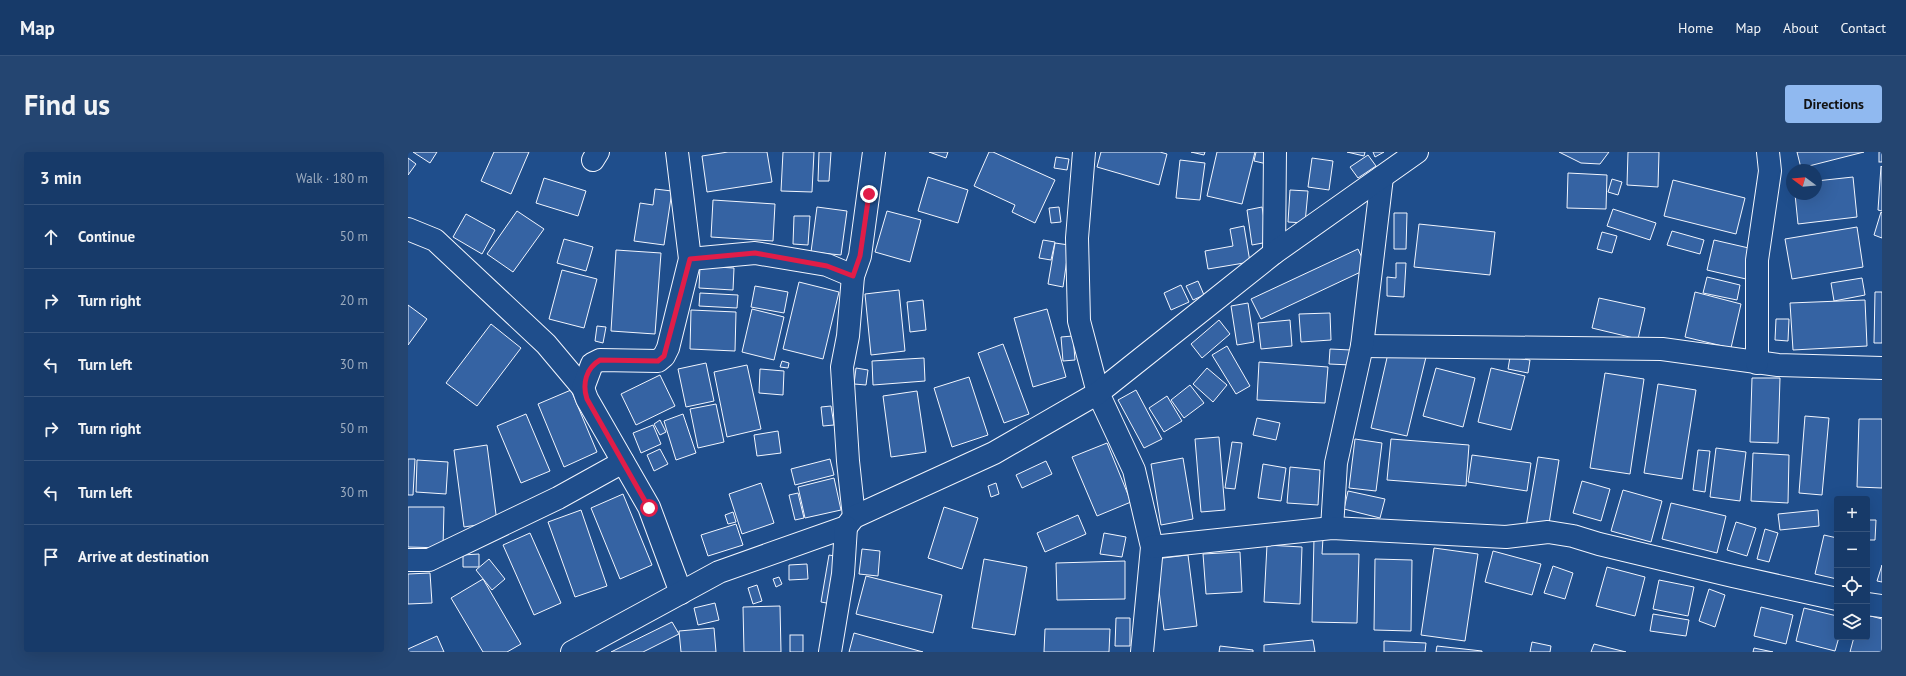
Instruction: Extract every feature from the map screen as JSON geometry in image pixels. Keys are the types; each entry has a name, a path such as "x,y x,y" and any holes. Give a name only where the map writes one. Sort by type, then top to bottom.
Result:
{"street":[{"path":"830,652 850,522 842,367 848,336 853,276 860,256 874,152"},
{"path":"1084,152 1078,238 1079,321 1098,393 1134,470 1152,547 1142,652"},
{"path":"1274,253 1275,152"},
{"path":"572,652 719,572 850,522 994,453 1098,393 1274,253 1417,152"},
{"path":"1757,363 1757,260 1770,171 1768,152"},
{"path":"583,388 592,364 600,360 658,361 664,356 690,259 672,154"},
{"path":"1332,528 1336,463 1362,346 1382,177"},
{"path":"408,229 434,240 546,344 583,388 587,399 649,508 681,593"},
{"path":"690,259 755,253 827,266 853,276"},
{"path":"1362,346 1662,349 1757,363 1882,368"},
{"path":"408,560 428,560 558,498 623,462"},
{"path":"1152,547 1332,528 1506,537 1548,532 1573,536 1599,544 1813,595 1834,598"},
{"path":"1870,604 1882,606"}],"building":[{"path":"413,152 437,152 430,163"},
{"path":"494,152 529,152 511,194 481,181"},
{"path":"728,152 767,152 772,182 707,192 702,156"},
{"path":"783,152 814,152 812,192 781,191"},
{"path":"819,152 831,152 829,181 818,181"},
{"path":"929,152 948,152 946,158"},
{"path":"989,152 993,152 1055,180 1035,223 1012,212 1015,205 974,186"},
{"path":"1101,152 1160,152 1167,154 1159,185 1097,167"},
{"path":"1191,152 1205,152 1204,155"},
{"path":"1217,152 1255,152 1242,204 1207,196"},
{"path":"1256,152 1270,152 1267,164 1254,161"},
{"path":"1347,152 1365,152 1364,156"},
{"path":"1373,152 1384,152 1375,157"},
{"path":"1559,152 1609,152 1600,164 1581,163"},
{"path":"1628,152 1659,152 1658,187 1627,185"},
{"path":"1797,152 1864,152 1817,164 1800,164"},
{"path":"1879,152 1882,152 1882,162 1879,162"},
{"path":"1368,155 1376,166 1358,178 1350,167"},
{"path":"1056,157 1069,159 1067,170 1054,168"},
{"path":"408,158 416,164 408,175"},
{"path":"1312,158 1333,161 1329,190 1308,187"},
{"path":"1180,160 1205,163 1200,200 1176,198"},
{"path":"1881,166 1882,167 1882,211 1878,210"},
{"path":"1568,173 1607,175 1606,209 1567,208"},
{"path":"928,177 968,190 958,223 918,211"},
{"path":"1853,177 1857,217 1798,224 1796,200 1822,200 1822,180"},
{"path":"544,178 586,191 578,216 536,203"},
{"path":"1612,179 1622,182 1618,195 1608,192"},
{"path":"1673,180 1745,198 1736,234 1664,216"},
{"path":"655,189 672,191 664,245 634,241 640,203 653,205"},
{"path":"1290,190 1308,191 1305,223 1288,222"},
{"path":"713,200 775,204 773,241 711,237"},
{"path":"817,207 847,211 841,255 811,252"},
{"path":"1059,207 1061,222 1051,223 1049,208"},
{"path":"1262,207 1268,242 1252,245 1247,210"},
{"path":"1613,209 1656,223 1650,240 1607,226"},
{"path":"517,211 544,229 513,272 487,254"},
{"path":"887,211 921,220 910,262 875,252"},
{"path":"1881,212 1882,213 1882,238 1874,235"},
{"path":"1394,213 1407,213 1406,249 1394,249"},
{"path":"466,214 495,230 482,254 453,237"},
{"path":"794,216 810,216 808,245 793,244"},
{"path":"1419,224 1495,232 1490,275 1414,267"},
{"path":"1244,226 1250,262 1208,269 1205,251 1233,246 1230,229"},
{"path":"1857,227 1863,267 1792,279 1785,239"},
{"path":"1672,231 1704,240 1700,254 1667,245"},
{"path":"1602,232 1617,236 1612,253 1597,249"},
{"path":"564,239 593,247 586,271 557,263"},
{"path":"1043,240 1055,242 1051,260 1039,258"},
{"path":"1714,240 1753,249 1746,279 1707,270"},
{"path":"1055,243 1069,245 1063,287 1048,284"},
{"path":"1358,249 1367,269 1261,319 1251,299"},
{"path":"616,250 661,253 655,334 611,331"},
{"path":"1396,263 1406,263 1404,297 1387,296 1387,277 1396,278"},
{"path":"700,266 734,268 733,290 699,288"},
{"path":"562,270 597,279 584,328 549,319"},
{"path":"1707,277 1740,285 1737,300 1703,293"},
{"path":"1862,278 1865,295 1834,301 1831,283"},
{"path":"1198,281 1204,295 1193,300 1186,286"},
{"path":"799,282 839,292 823,359 783,349"},
{"path":"1181,285 1189,302 1171,310 1164,293"},
{"path":"755,286 788,292 784,313 751,307"},
{"path":"899,290 905,351 871,355 865,294"},
{"path":"1695,292 1741,304 1731,348 1685,337"},
{"path":"1875,292 1882,292 1882,343 1874,343"},
{"path":"700,293 738,295 737,308 699,306"},
{"path":"1599,298 1645,308 1638,339 1592,328"},
{"path":"923,300 926,330 910,332 907,302"},
{"path":"1865,300 1867,346 1793,350 1790,303"},
{"path":"1248,303 1254,342 1237,345 1231,306"},
{"path":"408,305 427,319 408,345"},
{"path":"752,309 784,317 774,360 742,352"},
{"path":"1047,309 1066,377 1033,387 1014,318"},
{"path":"691,310 736,312 735,351 690,349"},
{"path":"1330,313 1331,340 1301,342 1299,314"},
{"path":"1776,319 1789,319 1788,341 1775,340"},
{"path":"1219,320 1230,334 1202,358 1191,344"},
{"path":"1290,320 1292,346 1261,349 1258,323"},
{"path":"491,324 521,348 477,406 446,383"},
{"path":"597,326 606,327 603,343 595,341"},
{"path":"1073,336 1075,360 1063,361 1061,337"},
{"path":"1003,344 1029,414 1004,423 978,353"},
{"path":"1227,346 1250,386 1236,394 1212,355"},
{"path":"1330,349 1351,350 1351,365 1329,364"},
{"path":"1389,349 1426,357 1407,436 1371,428"},
{"path":"1510,357 1530,360 1528,373 1508,369"},
{"path":"924,358 925,381 873,385 872,361"},
{"path":"782,361 789,363 788,368 780,367"},
{"path":"1259,362 1328,367 1325,403 1257,400"},
{"path":"706,363 714,401 686,407 678,369"},
{"path":"747,365 761,429 727,437 714,372"},
{"path":"856,368 868,370 866,385 854,384"},
{"path":"1207,368 1227,385 1213,402 1193,384"},
{"path":"1436,368 1475,378 1463,427 1423,416"},
{"path":"1491,368 1525,376 1511,430 1478,422"},
{"path":"760,369 784,371 783,395 759,393"},
{"path":"1605,373 1644,379 1630,474 1590,468"},
{"path":"660,375 675,406 636,425 621,394"},
{"path":"969,377 988,435 952,447 934,388"},
{"path":"1752,378 1780,378 1778,443 1750,442"},
{"path":"1658,384 1696,390 1682,479 1644,473"},
{"path":"1190,385 1204,403 1184,418 1171,400"},
{"path":"571,390 597,452 564,467 538,404"},
{"path":"1136,390 1162,439 1144,448 1118,400"},
{"path":"917,391 926,452 891,457 883,396"},
{"path":"1167,396 1182,421 1164,432 1149,408"},
{"path":"716,404 724,442 698,448 690,409"},
{"path":"831,406 834,425 823,426 821,407"},
{"path":"526,414 550,471 521,483 497,426"},
{"path":"683,414 696,453 676,460 664,421"},
{"path":"1805,416 1829,418 1822,495 1799,493"},
{"path":"1257,418 1280,423 1276,440 1253,435"},
{"path":"1859,419 1882,419 1882,488 1857,487"},
{"path":"660,420 666,432 660,435 654,424"},
{"path":"653,425 661,444 641,453 633,433"},
{"path":"778,431 781,453 757,456 754,435"},
{"path":"1219,437 1225,510 1201,512 1195,439"},
{"path":"1355,439 1382,443 1376,491 1349,488"},
{"path":"1391,439 1469,445 1466,486 1387,480"},
{"path":"1232,442 1242,443 1235,489 1225,488"},
{"path":"1107,443 1131,502 1097,516 1072,457"},
{"path":"487,445 497,522 464,527 454,450"},
{"path":"1716,448 1746,452 1740,501 1710,497"},
{"path":"660,449 668,464 654,471 647,455"},
{"path":"1698,450 1710,451 1705,492 1693,490"},
{"path":"1753,453 1789,455 1788,503 1751,501"},
{"path":"1472,455 1531,463 1527,491 1468,482"},
{"path":"1538,457 1559,460 1548,530 1526,527"},
{"path":"1183,458 1193,519 1161,525 1151,464"},
{"path":"408,459 415,459 413,495 408,495"},
{"path":"830,459 834,475 795,485 791,469"},
{"path":"417,460 448,462 446,494 416,492"},
{"path":"1046,461 1052,474 1022,488 1016,475"},
{"path":"1263,464 1286,468 1281,501 1258,498"},
{"path":"1290,467 1320,470 1318,505 1287,503"},
{"path":"834,478 841,510 805,518 798,487"},
{"path":"1582,481 1610,489 1601,521 1573,513"},
{"path":"761,483 774,523 742,534 729,494"},
{"path":"996,483 999,494 991,497 988,486"},
{"path":"1623,490 1662,501 1651,542 1611,531"},
{"path":"1348,491 1385,499 1380,518 1344,509"},
{"path":"798,493 804,518 795,520 789,495"},
{"path":"623,494 652,565 620,579 591,508"},
{"path":"1671,503 1726,516 1717,553 1662,539"},
{"path":"408,507 444,507 443,548 408,547"},
{"path":"944,507 978,518 962,569 928,558"},
{"path":"581,510 607,586 575,597 548,522"},
{"path":"1818,510 1819,526 1780,530 1778,514"},
{"path":"733,512 736,522 728,524 725,515"},
{"path":"1078,515 1086,534 1045,552 1037,533"},
{"path":"1870,520 1876,520 1875,540 1870,540"},
{"path":"1736,522 1756,528 1747,556 1727,550"},
{"path":"736,524 743,545 708,556 701,535"},
{"path":"1765,529 1778,533 1769,562 1757,559"},
{"path":"530,533 561,603 534,615 503,545"},
{"path":"1104,533 1126,537 1122,557 1100,554"},
{"path":"1824,535 1834,537 1834,578 1815,574"},
{"path":"1314,538 1323,538 1322,554 1359,554 1357,623 1312,622"},
{"path":"1267,545 1302,547 1300,604 1264,602"},
{"path":"1434,548 1478,554 1465,641 1421,635"},
{"path":"862,549 880,551 878,576 859,574"},
{"path":"1493,551 1541,564 1532,595 1485,582"},
{"path":"1240,552 1242,592 1206,594 1203,554"},
{"path":"479,554 479,567 463,567 463,555"},
{"path":"829,555 840,557 832,604 821,602"},
{"path":"1188,555 1197,626 1164,630 1155,559"},
{"path":"489,559 505,579 492,590 476,570"},
{"path":"984,559 1027,567 1015,635 972,628"},
{"path":"1375,559 1412,560 1411,631 1374,630"},
{"path":"1125,561 1125,599 1057,600 1056,563"},
{"path":"807,564 808,579 789,580 789,565"},
{"path":"1882,565 1882,582 1877,581"},
{"path":"1553,566 1573,573 1565,599 1544,593"},
{"path":"1607,567 1645,577 1635,616 1596,606"},
{"path":"430,573 432,603 408,604 408,574"},
{"path":"866,576 942,595 933,633 856,614"},
{"path":"779,577 782,584 776,587 773,579"},
{"path":"483,579 521,644 507,652 483,652 451,598"},
{"path":"1659,580 1694,587 1688,616 1653,609"},
{"path":"757,585 762,601 753,604 748,588"},
{"path":"1709,589 1725,595 1715,627 1699,621"},
{"path":"715,603 719,620 698,625 694,608"},
{"path":"780,606 781,652 744,652 743,607"},
{"path":"1761,607 1793,615 1786,644 1754,636"},
{"path":"1804,608 1834,615 1834,640 1838,640 1835,651 1796,641"},
{"path":"1653,614 1689,620 1686,636 1650,631"},
{"path":"1870,616 1882,619 1882,652 1850,652 1853,640 1870,640"},
{"path":"1116,618 1130,618 1130,646 1115,646"},
{"path":"672,622 679,634 643,652 611,652"},
{"path":"714,628 716,652 681,652 679,631"},
{"path":"1045,629 1110,629 1109,652 1044,652"},
{"path":"854,633 923,652 849,652"},
{"path":"790,635 803,635 803,652 790,652"},
{"path":"437,636 444,652 408,652 408,649"},
{"path":"1313,640 1315,652 1264,652 1264,645"},
{"path":"1384,641 1426,643 1425,652 1384,652"},
{"path":"1532,642 1551,646 1550,652 1530,652"},
{"path":"1594,644 1626,652 1591,652"},
{"path":"1220,646 1253,650 1253,652 1219,652"},
{"path":"1437,646 1482,651 1482,652 1436,652"},
{"path":"1754,648 1773,652 1753,652"}],"route":[{"path":"649,508 587,399 583,388 592,364 600,360 658,361 664,356 668,348 690,259 755,253 827,266 853,276 860,256 869,194"}]}
